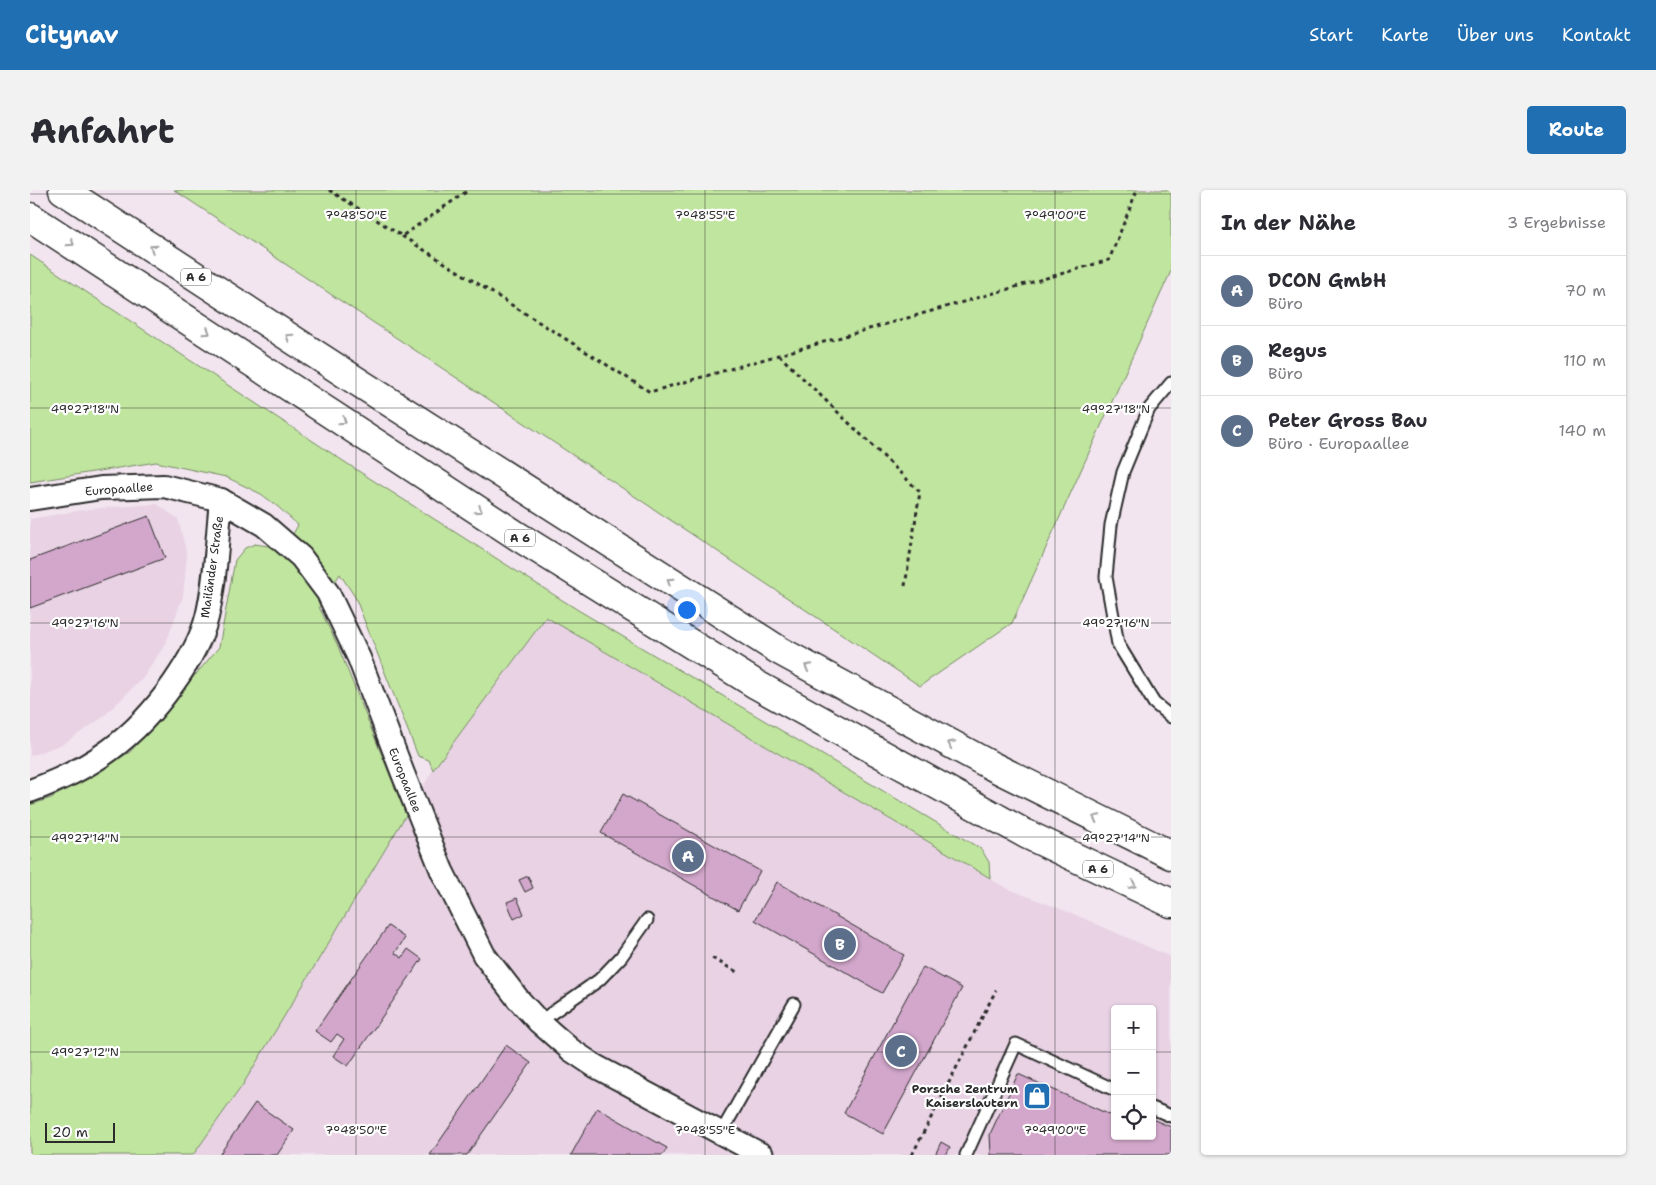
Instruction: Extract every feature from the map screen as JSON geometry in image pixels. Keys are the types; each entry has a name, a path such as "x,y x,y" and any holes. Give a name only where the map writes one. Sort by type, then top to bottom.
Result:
{"highway":[{"name":"A 6","path":"63,190 355,380 780,651 992,766 1171,855"},
{"name":"A 6","path":"30,217 519,537 757,684 1026,834 1171,903"}],"street":[{"name":"Europaallee","path":"30,499 101,488 164,486 221,500 264,525 301,558 328,593 359,658 442,871 484,955 518,999 539,1022 571,1050 595,1066 762,1155"},
{"name":"Mailänder Straße","path":"30,791 80,770 109,752 135,730 159,705 182,672 198,644 207,617 221,500"}],"lane":[{"path":"1171,383 1149,409 1123,472 1111,525 1106,577 1118,644 1154,703 1171,717"},
{"path":"539,1022 599,980 621,957 647,920"},
{"path":"721,1133 794,1004"},
{"path":"966,1155 1016,1044 1111,1088"},
{"path":"1156,1110 1171,1116"}],"path":[{"path":"329,190 650,392 1109,260 1137,190"},
{"path":"402,236 469,190"},
{"path":"778,355 920,492 905,586"},
{"path":"712,958 738,972"},
{"path":"912,1155 996,990"}],"shaded area":[{"path":"157,504 178,519 187,555 183,596 166,643 143,678 102,718 63,744 30,756 30,519 89,509"},
{"path":"546,617 1006,888 1076,915 1171,957 1171,1155 193,1155 242,1086 433,770"}],"green space":[{"path":"174,190 1171,190 1171,271 1012,623 920,686"},
{"path":"30,255 363,474 578,610 981,849 989,862 990,878 546,617 433,770 429,760 418,756 355,597 340,574 319,607 337,644 406,815 242,1086 193,1155 30,1155 30,805 51,798 130,752 219,647 235,560 245,548 255,544 268,546 282,554 298,525 261,494 226,477 156,462 30,482"}],"building":[{"path":"149,516 165,558 30,608 30,560"},
{"path":"623,794 760,871 738,910 601,833"},
{"path":"528,876 533,888 525,892 519,880"},
{"path":"777,882 904,955 882,993 755,920"},
{"path":"517,898 524,914 514,919 507,902"},
{"path":"388,926 405,938 395,953 402,958 408,949 422,959 348,1066 333,1056 344,1039 337,1034 331,1042 315,1031"},
{"path":"923,967 962,988 883,1134 844,1113"},
{"path":"506,1045 531,1063 467,1155 430,1155"},
{"name":"Porsche Zentrum Kaiserslautern","path":"1018,1074 1111,1115 1111,1140 1156,1140 1156,1121 1171,1127 1171,1155 991,1155 990,1134"},
{"path":"255,1103 294,1130 277,1155 219,1155"},
{"path":"597,1108 667,1148 663,1155 571,1155"},
{"path":"941,1142 950,1147 946,1155 935,1155"}],"place":[{"name":"DCON GmbH","path":"688,856"},
{"name":"Regus","path":"840,944"},
{"name":"Peter Gross Bau","path":"901,1051"},
{"name":"Porsche Zentrum Kaiserslautern","path":"1037,1096"}]}
